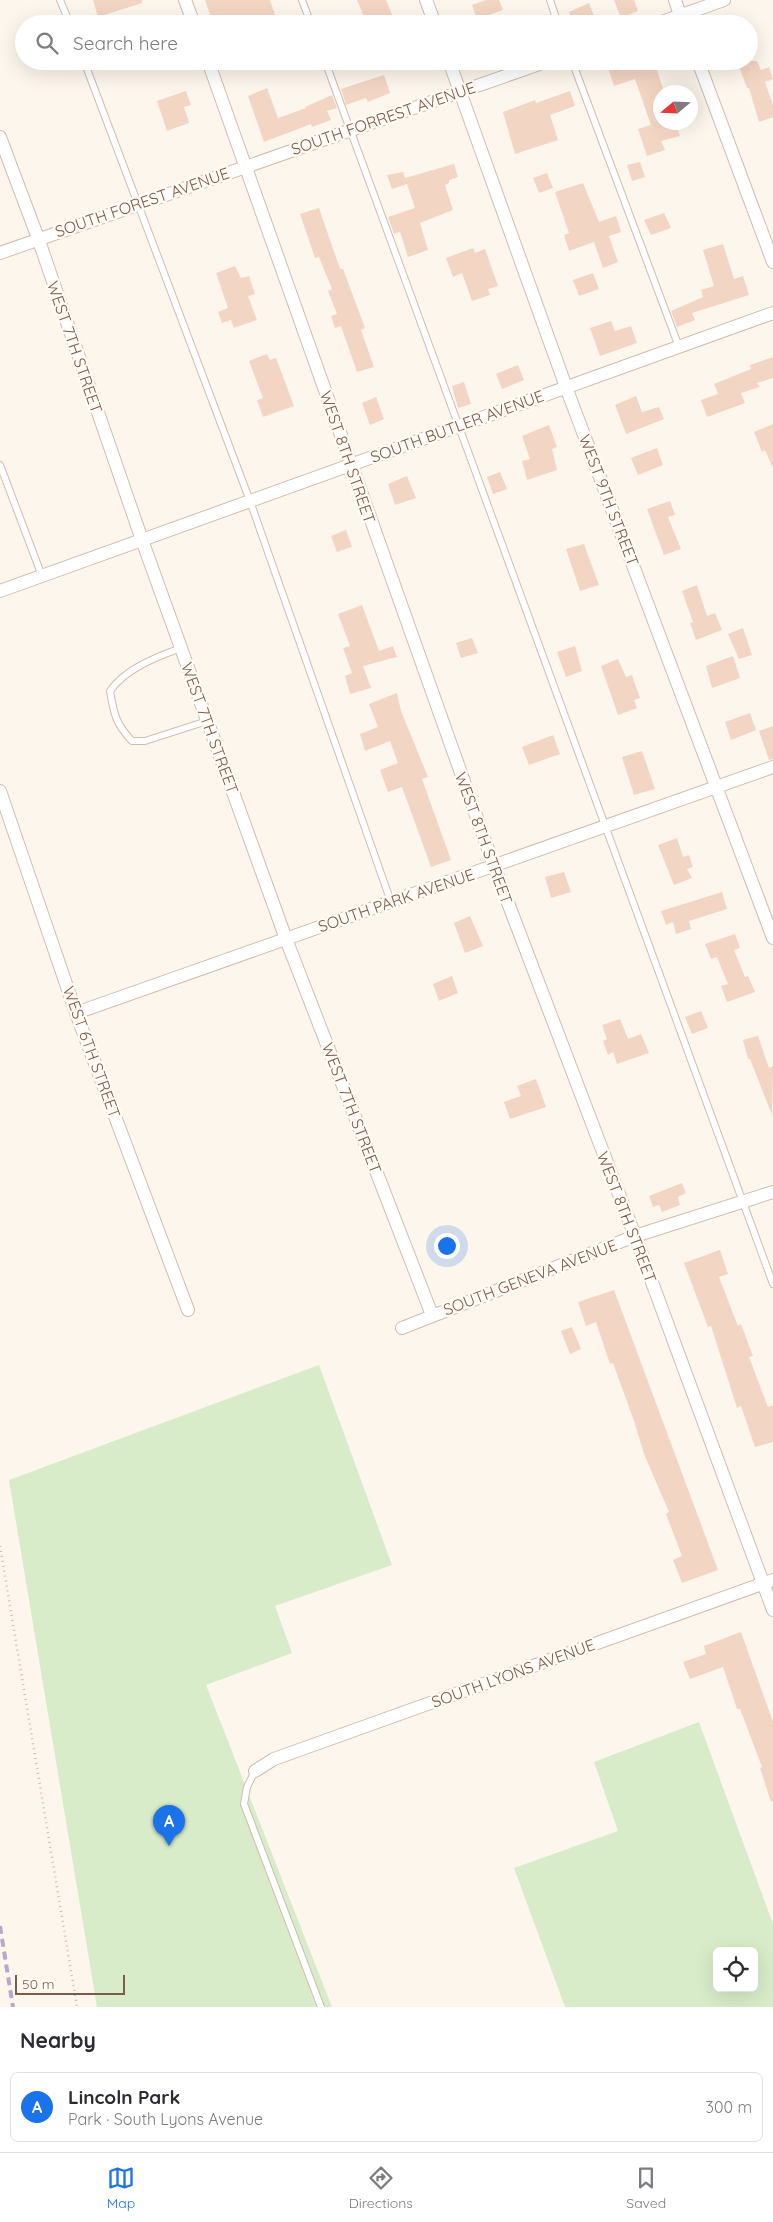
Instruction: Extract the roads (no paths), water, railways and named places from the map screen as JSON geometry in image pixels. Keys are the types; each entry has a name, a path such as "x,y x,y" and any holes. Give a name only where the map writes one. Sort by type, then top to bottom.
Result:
{"street":[{"path":"185,0 191,15"},
{"path":"426,0 432,15"},
{"path":"675,0 680,15"},
{"path":"692,15 724,0"},
{"name":"WEST 8TH STREET","path":"211,70 494,866 768,1581 773,1610"},
{"name":"WEST 9TH STREET","path":"452,70 566,387 718,787 773,938"},
{"name":"SOUTH FORREST AVENUE","path":"246,166 522,70"},
{"path":"701,70 773,262"},
{"name":"WEST 7TH STREET","path":"0,137 38,238 142,540 286,939 432,1315"},
{"name":"SOUTH FOREST AVENUE","path":"38,238 246,166"},
{"path":"0,253 38,238"},
{"name":"SOUTH BUTLER AVENUE","path":"0,591 773,313"},
{"name":"SOUTH PARK AVENUE","path":"76,1013 773,767"},
{"name":"WEST 6TH STREET","path":"0,791 76,1013 188,1310"},
{"name":"SOUTH GENEVA AVENUE","path":"402,1328 635,1236 773,1192"},
{"name":"SOUTH LYONS AVENUE","path":"255,1771 274,1759 768,1581"}],"lane":[{"path":"60,0 66,15"},
{"path":"302,0 308,15"},
{"path":"550,0 555,15"},
{"path":"87,70 250,501 391,902"},
{"path":"328,70 773,1284"},
{"path":"575,70 679,347"},
{"path":"0,465 42,576"},
{"path":"181,648 162,655 118,680 110,691 113,710 120,728 132,741 145,741 207,721"},
{"path":"255,1771 247,1787 244,1804 321,2007"}],"railway":[{"path":"0,1926 13,2007"}],"place":[{"name":"Lincoln Park","path":"169,1846"}]}
